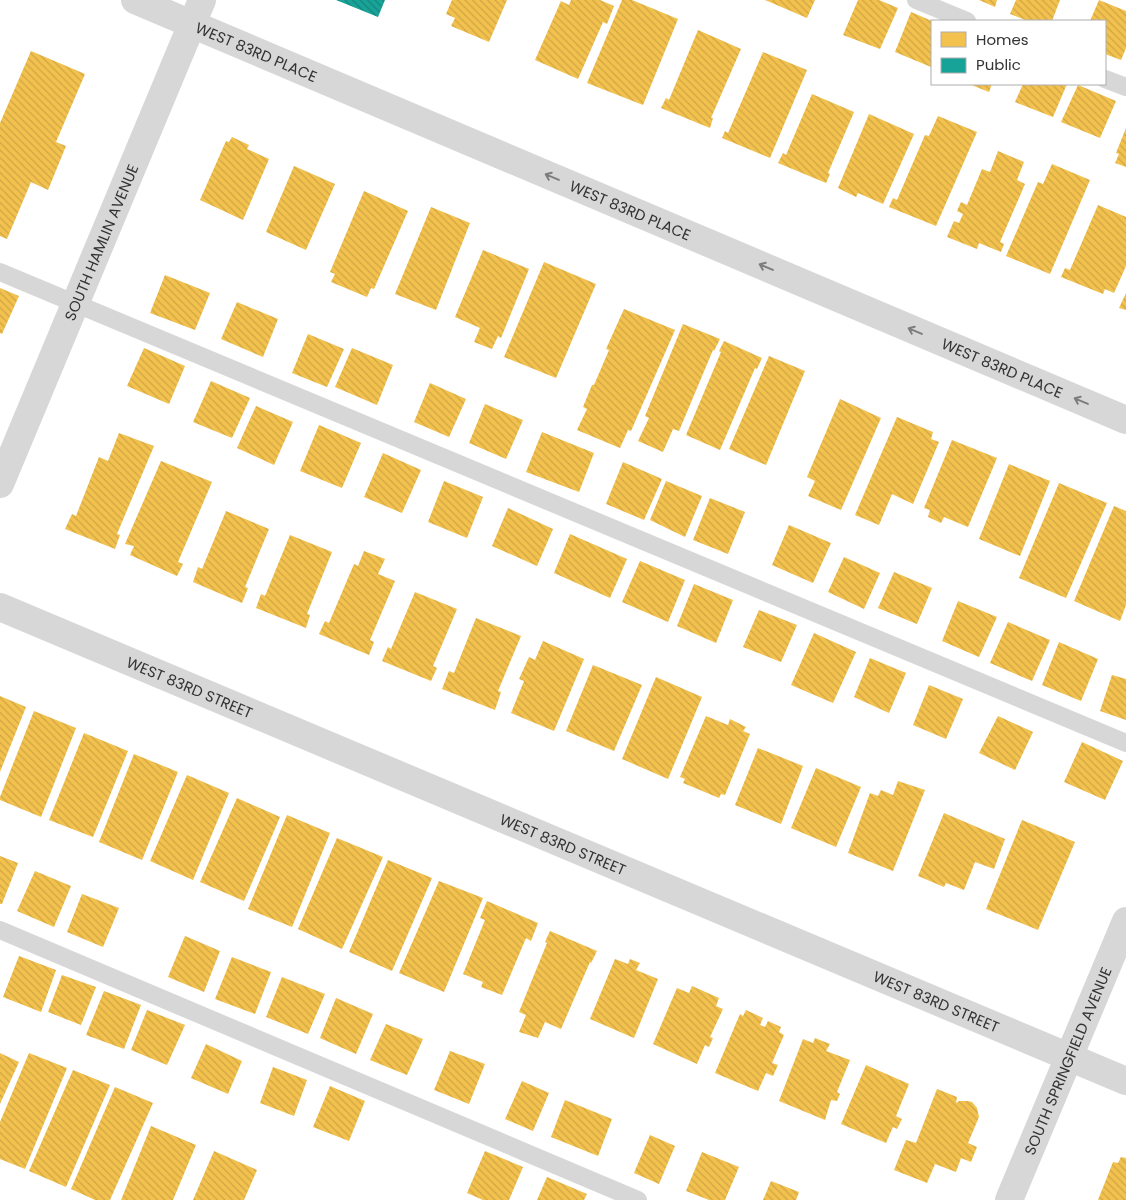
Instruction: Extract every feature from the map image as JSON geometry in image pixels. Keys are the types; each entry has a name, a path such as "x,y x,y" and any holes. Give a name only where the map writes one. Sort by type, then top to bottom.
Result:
{"street":[{"name":"WEST 83RD PLACE","path":"135,0 197,12 1126,420"},
{"name":"SOUTH HAMLIN AVENUE","path":"0,484 197,12"},
{"name":"WEST 83RD STREET","path":"0,607 1126,1081"},
{"name":"SOUTH SPRINGFIELD AVENUE","path":"1009,1200 1126,921"}],"lane":[{"path":"916,0 965,20"},
{"path":"1106,78 1126,87"},
{"path":"0,272 1126,743"},
{"path":"0,930 638,1200"}],"building: Homes":[{"path":"452,0 507,0 489,42 451,26 455,18 446,14"},
{"path":"571,0 600,0 614,6 607,24 603,22 578,79 535,60 561,1 569,5"},
{"path":"622,0 632,0 678,19 643,105 587,83"},
{"path":"765,0 815,0 807,18"},
{"path":"858,0 879,0 898,8 880,49 843,35"},
{"path":"979,0 997,0 995,7"},
{"path":"1016,0 1060,0 1052,20 1025,20 1010,14"},
{"path":"1099,0 1126,11 1126,48 1121,60 1106,54 1106,20 1090,20"},
{"path":"911,12 931,21 931,67 895,52"},
{"path":"698,30 741,49 711,118 713,118 710,128 661,108 666,98 669,100"},
{"path":"31,51 85,74 56,142 66,146 48,190 31,182 7,239 0,236 0,123"},
{"path":"763,52 807,70 770,158 722,138 725,131 728,133"},
{"path":"972,85 992,85 989,92"},
{"path":"1023,85 1067,85 1053,117 1015,102"},
{"path":"1078,85 1116,101 1100,138 1061,122"},
{"path":"812,94 854,112 828,173 830,174 826,183 778,163 783,153 786,155"},
{"path":"869,114 914,134 883,204 858,193 856,197 838,188"},
{"path":"938,116 977,132 936,226 889,207 893,198 897,200 925,135 929,136"},
{"path":"1126,128 1126,167 1115,163 1119,154 1116,153"},
{"path":"232,137 249,145 247,149 269,159 243,220 200,200 226,141 229,142"},
{"path":"998,151 1024,162 1017,180 1025,184 1000,242 1004,244 1001,252 979,243 977,249 947,237 954,221 959,223 963,214 957,211 961,202 967,205 982,169 990,172"},
{"path":"1052,164 1090,180 1050,274 1006,256 1038,182 1043,184"},
{"path":"294,166 335,184 306,250 266,232"},
{"path":"364,191 408,211 374,289 371,288 367,297 331,282 335,274 330,272"},
{"path":"1098,205 1126,217 1126,266 1114,293 1105,289 1103,294 1061,277 1065,268 1070,270"},
{"path":"431,207 470,223 436,310 395,294"},
{"path":"483,250 529,269 501,338 498,336 492,349 474,342 480,328 455,317"},
{"path":"544,262 596,284 556,378 504,357"},
{"path":"165,275 210,293 195,330 150,313"},
{"path":"0,288 19,296 2,334 0,333"},
{"path":"1126,293 1126,310 1119,308"},
{"path":"237,302 278,319 263,357 221,339"},
{"path":"624,309 675,330 631,431 628,430 620,448 577,430 587,409 583,407 609,350 606,349"},
{"path":"683,324 720,339 713,350 679,431 673,429 663,452 638,441 649,418 645,416"},
{"path":"308,334 344,349 327,387 292,373"},
{"path":"724,341 762,358 757,369 755,368 720,450 686,435"},
{"path":"144,348 185,366 169,404 127,386"},
{"path":"352,348 393,365 377,405 335,387"},
{"path":"769,356 805,371 766,465 729,449"},
{"path":"211,381 250,398 232,438 193,422"},
{"path":"430,383 466,399 449,437 414,422"},
{"path":"840,399 881,418 841,510 808,496 815,481 807,477"},
{"path":"485,404 523,420 506,459 469,443"},
{"path":"256,406 293,422 274,465 237,448"},
{"path":"897,417 933,432 931,439 939,442 913,504 892,494 879,525 855,515"},
{"path":"319,425 361,443 342,488 300,471"},
{"path":"542,432 594,453 579,492 526,472"},
{"path":"119,433 154,446 117,534 120,535 115,549 65,529 72,514 76,516 99,457 108,461"},
{"path":"952,440 997,458 968,527 944,517 941,523 928,517 930,510 924,508"},
{"path":"383,453 421,470 402,513 364,497"},
{"path":"161,461 212,482 178,562 183,564 177,576 130,555 134,546 125,544"},
{"path":"623,462 662,479 644,520 606,504"},
{"path":"1009,464 1050,481 1020,556 979,539"},
{"path":"444,481 483,497 467,538 428,522"},
{"path":"666,481 702,496 685,537 650,520"},
{"path":"1059,483 1107,503 1066,598 1019,578"},
{"path":"710,498 745,512 728,554 693,540"},
{"path":"1114,506 1126,511 1126,605 1120,621 1074,601"},
{"path":"508,508 553,529 537,566 492,546"},
{"path":"226,511 269,529 245,587 248,588 242,603 193,582 198,567 202,569"},
{"path":"789,525 831,543 813,583 772,565"},
{"path":"570,534 627,559 610,598 554,573"},
{"path":"290,535 332,552 307,614 310,615 306,628 256,608 261,594 265,596"},
{"path":"364,551 385,559 378,574 395,581 370,640 374,642 369,655 319,634 325,621 329,623 354,564 358,566"},
{"path":"844,557 880,573 864,609 828,592"},
{"path":"640,561 685,580 668,622 622,602"},
{"path":"894,572 932,588 917,624 878,608"},
{"path":"694,584 733,600 716,643 677,626"},
{"path":"415,592 457,609 433,666 437,668 431,681 382,661 388,647 391,649"},
{"path":"958,601 997,617 979,657 942,641"},
{"path":"759,610 797,625 781,662 743,647"},
{"path":"476,618 521,636 498,691 501,692 495,710 442,689 449,671 454,673"},
{"path":"1008,622 1050,640 1032,681 990,663"},
{"path":"814,633 856,652 833,703 791,685"},
{"path":"543,641 584,659 554,731 511,713 524,681 519,679 529,657 535,660"},
{"path":"1059,642 1098,659 1081,701 1042,685"},
{"path":"870,658 906,673 889,713 854,697"},
{"path":"593,665 642,685 614,751 566,731"},
{"path":"1112,675 1126,679 1126,720 1100,711"},
{"path":"656,677 702,697 668,779 622,759"},
{"path":"929,685 963,699 946,739 913,725"},
{"path":"0,696 26,707 0,772"},
{"path":"34,711 76,728 41,817 0,800"},
{"path":"706,716 728,725 730,719 746,727 743,731 750,734 725,795 721,794 719,798 683,783 685,779 680,777"},
{"path":"998,716 1033,732 1015,770 979,753"},
{"path":"84,733 128,751 93,837 49,820"},
{"path":"1082,742 1123,761 1105,800 1064,782"},
{"path":"758,748 803,766 781,824 735,805"},
{"path":"134,754 178,772 142,860 99,842"},
{"path":"816,768 861,787 836,847 791,828"},
{"path":"187,775 229,793 193,880 150,861"},
{"path":"898,781 925,790 893,871 848,853 870,793 878,796 881,790 893,795"},
{"path":"237,798 280,817 244,901 200,882"},
{"path":"944,813 1005,839 994,869 975,862 964,890 946,883 944,887 918,876"},
{"path":"287,815 330,833 292,927 248,909"},
{"path":"1022,820 1075,842 1038,930 986,909"},
{"path":"337,838 383,857 342,949 298,929"},
{"path":"0,856 18,863 2,904 0,904"},
{"path":"388,860 432,878 392,971 349,952"},
{"path":"35,871 71,886 54,927 17,911"},
{"path":"439,881 483,898 444,992 399,973"},
{"path":"82,894 119,908 103,947 67,932"},
{"path":"487,901 538,923 531,941 526,938 502,995 481,987 483,982 463,974 485,920 480,918"},
{"path":"550,931 597,951 590,962 561,1029 545,1022 538,1038 519,1032 526,1015 519,1012"},
{"path":"185,936 220,951 204,992 168,977"},
{"path":"19,956 56,970 41,1012 3,997"},
{"path":"232,957 271,972 255,1014 215,999"},
{"path":"615,959 628,964 630,959 640,963 636,970 658,979 634,1038 590,1019"},
{"path":"62,975 96,987 81,1025 48,1012"},
{"path":"282,977 325,994 308,1034 266,1017"},
{"path":"692,986 719,998 716,1006 723,1009 710,1037 713,1038 709,1047 705,1045 697,1064 653,1044 677,988 689,993"},
{"path":"104,991 141,1005 124,1049 86,1035"},
{"path":"336,998 373,1014 356,1054 320,1038"},
{"path":"147,1010 185,1025 167,1065 131,1050"},
{"path":"746,1010 763,1018 760,1025 765,1027 768,1021 781,1027 779,1032 784,1035 772,1063 778,1065 773,1076 766,1073 758,1091 715,1073 740,1014 743,1016"},
{"path":"386,1024 423,1039 407,1075 370,1060"},
{"path":"815,1038 830,1044 826,1051 850,1060 837,1092 840,1094 837,1101 831,1100 825,1120 779,1101 803,1039 813,1043"},
{"path":"206,1044 242,1061 228,1094 191,1078"},
{"path":"450,1051 485,1064 469,1104 434,1090"},
{"path":"0,1053 19,1062 0,1104"},
{"path":"29,1053 67,1068 25,1169 0,1159 0,1122"},
{"path":"866,1065 909,1084 896,1116 902,1119 897,1129 893,1127 886,1143 841,1124"},
{"path":"273,1067 307,1080 294,1116 260,1103"},
{"path":"73,1070 110,1085 66,1187 29,1171"},
{"path":"522,1081 549,1093 533,1131 505,1119"},
{"path":"330,1086 365,1101 349,1141 313,1127"},
{"path":"115,1087 153,1103 110,1200 95,1200 71,1189"},
{"path":"937,1089 957,1097 956,1103 968,1101 972,1102 977,1108 979,1117 968,1143 977,1147 971,1162 961,1158 956,1172 935,1164 927,1183 894,1170 906,1140 916,1143"},
{"path":"565,1100 612,1119 598,1156 551,1137"},
{"path":"151,1126 196,1145 173,1200 121,1200"},
{"path":"650,1135 675,1146 659,1184 634,1173"},
{"path":"214,1151 257,1170 244,1200 193,1200"},
{"path":"485,1151 523,1167 509,1200 483,1200 467,1193"},
{"path":"702,1152 739,1167 725,1200 709,1200 686,1191"},
{"path":"1121,1157 1126,1158 1126,1200 1098,1200 1113,1162 1118,1163"},
{"path":"547,1177 587,1194 584,1200 537,1200"},
{"path":"771,1181 799,1192 796,1200 763,1200"}],"building: Public":[{"path":"336,0 385,0 378,17"}]}
